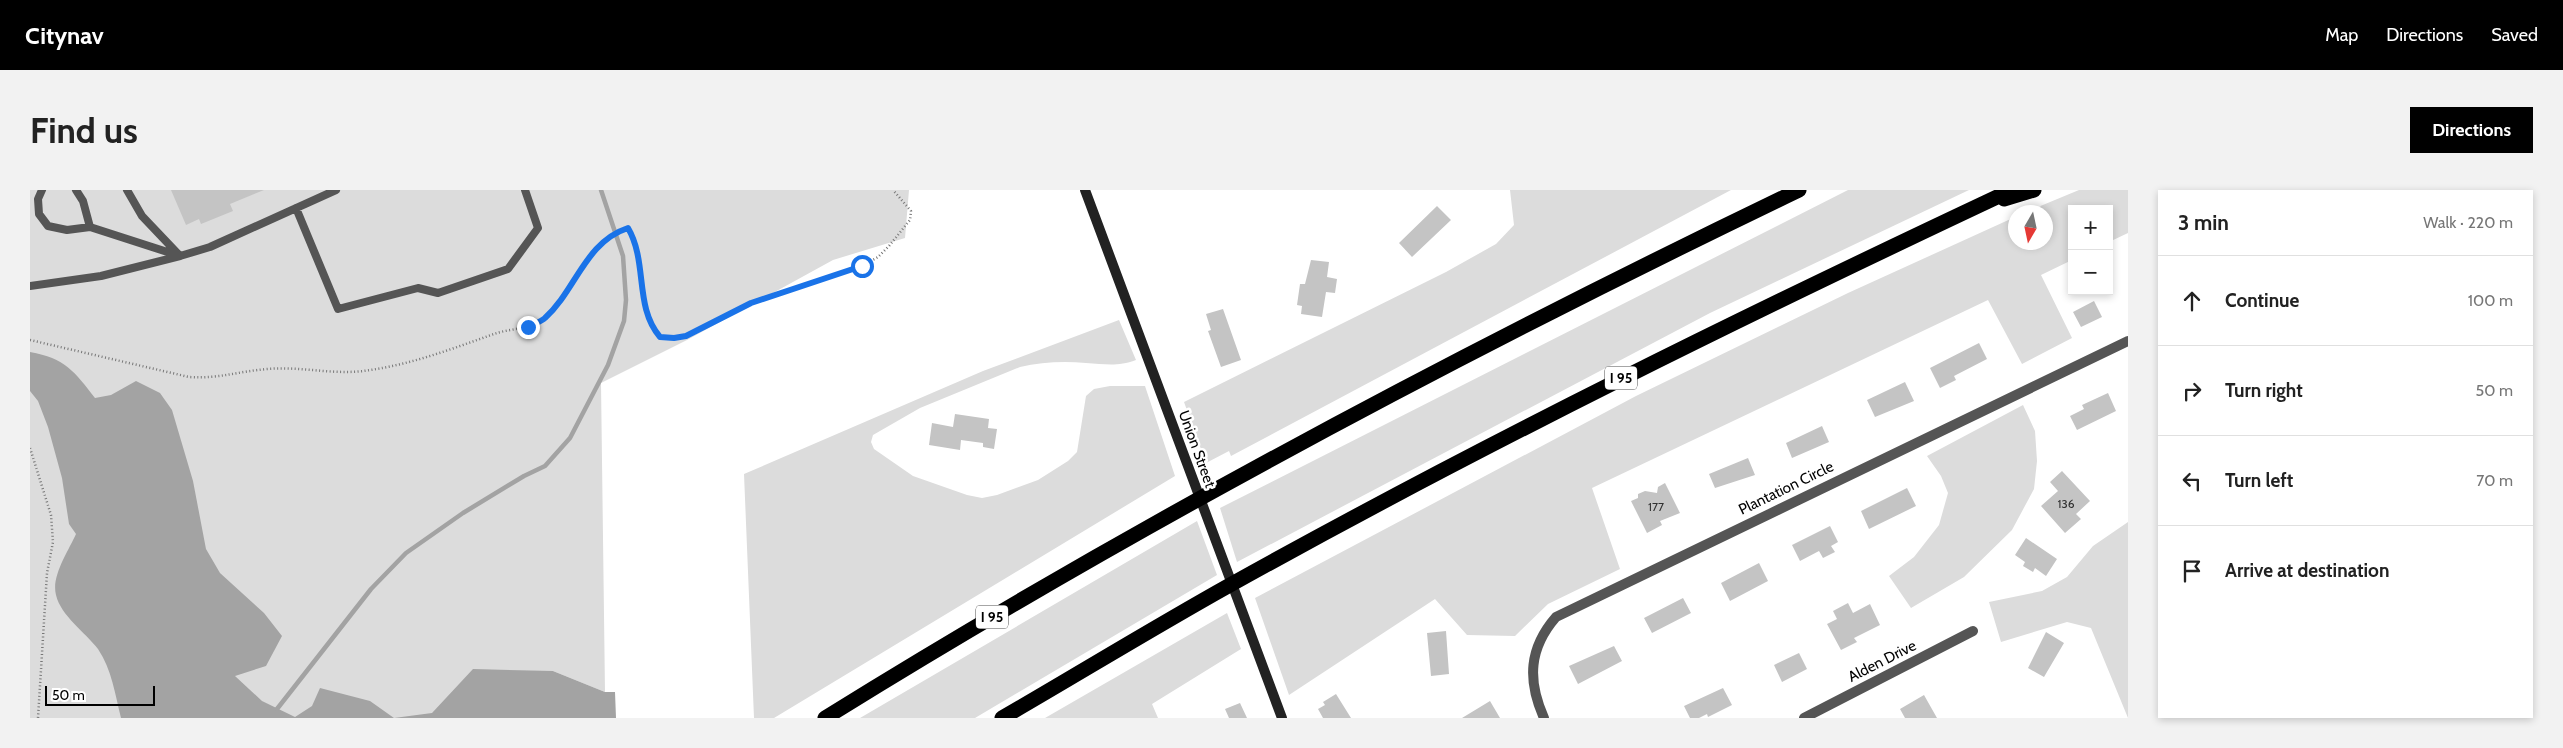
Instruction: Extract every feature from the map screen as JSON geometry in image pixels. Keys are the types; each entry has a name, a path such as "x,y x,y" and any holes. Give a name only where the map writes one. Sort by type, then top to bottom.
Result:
{"highway":[{"name":"I 95","path":"825,718 1161,519 1240,476 1538,318 1799,190"},
{"name":"I 95","path":"1002,718 1188,609 1273,562 1599,390 1746,316 2012,190"},
{"path":"1976,207 2034,190"}],"main road":[{"name":"Union Street","path":"1085,190 1282,718"}],"street":[{"name":"Plantation Circle","path":"1544,718 1535,692 1535,649 1543,632 1556,617 2128,341"},
{"name":"Alden Drive","path":"1804,718 1973,631"}],"lane":[{"path":"42,190 38,199 39,214 48,226 67,230 90,227 180,256"},
{"path":"76,190 83,201 90,227"},
{"path":"126,190 142,216 180,256"},
{"path":"30,286 101,276 210,247 336,190"},
{"path":"296,208 338,309 418,288 438,293 508,269 538,228 525,190"}],"path":[{"path":"30,340 189,377 211,379 266,369 370,370 446,352 496,333 528,327 544,319 571,287 589,255 610,236 628,228 634,238 645,309 652,328 660,337 674,338 706,327 751,303 847,272 878,257 910,220 912,210 893,190"},
{"path":"30,448 51,515 53,542 47,573 38,718"}],"shaded area":[{"path":"30,190 909,190 905,238 833,260 687,340 601,383 605,692 553,671 430,718 30,718"},
{"path":"1510,190 1731,190 1231,456 1229,451 1206,463 1184,402 1446,272 1496,244 1514,225"},
{"path":"1848,190 1969,190 1710,313 1237,562 1220,508"},
{"path":"2079,190 2128,190 2128,233 2113,240 2113,205 2068,205 2068,262 2041,275 2072,338 2022,364 1988,300 1592,488 1620,569 1548,604 1515,636 1467,635 1435,599 1289,695 1255,598 1636,396 1848,293 2008,220 2008,250 2053,250 2053,205 2043,205"},
{"path":"1119,320 1136,360 1117,364 1061,362 1020,367 920,408 873,435 871,442 874,449 913,476 967,495 982,498 997,495 1038,480 1068,461 1077,452 1086,396 1094,389 1110,386 1145,386 1175,476 774,718 754,718 744,474 983,371"},
{"path":"30,352 61,362 75,374 95,398 111,395 136,381 160,393 172,410 193,481 206,549 220,573 264,613 282,636 266,666 235,676 262,701 295,717 312,706 320,688 370,701 394,718 121,718 107,665 103,657 93,643 68,617 56,595 55,588 58,572 76,534 69,524 62,478 48,427 38,401 30,391"},
{"path":"2023,405 2035,431 2037,461 2034,489 2012,530 1964,577 1911,608 1889,576 1914,557 1939,525 1948,493 1941,476 1927,456"},
{"path":"1197,521 1217,575 975,718 860,718"},
{"path":"2128,522 2128,718 2091,628 2067,622 2001,642 1989,602 2042,591 2067,577 2093,546"},
{"path":"1227,613 1241,649 1152,704 1158,718 1045,718"},
{"path":"473,669 553,671 605,692 615,692 616,718 394,718 432,713"}],"building":[{"path":"171,190 264,190 230,204 233,211 201,224 199,219 186,225"},
{"path":"1437,206 1451,220 1412,257 1399,243"},
{"path":"1311,260 1329,262 1327,277 1337,279 1335,293 1326,292 1322,317 1301,314 1302,306 1297,305 1300,284 1305,284"},
{"path":"2094,301 2102,317 2081,327 2073,312"},
{"path":"1223,309 1241,360 1221,367 1208,331 1211,330 1206,314"},
{"path":"1979,343 1987,359 1954,376 1956,380 1940,388 1930,368"},
{"path":"1905,382 1914,401 1875,417 1867,400"},
{"path":"2108,393 2116,411 2077,430 2070,416 2084,409 2082,405"},
{"path":"955,414 989,419 988,428 997,429 994,449 983,447 983,443 961,440 960,450 929,445 932,423 953,427"},
{"path":"1822,426 1829,442 1792,458 1786,443"},
{"path":"1748,458 1755,475 1715,488 1709,474"},
{"path":"2062,471 2090,501 2076,514 2081,519 2065,533 2041,506 2058,491 2050,482"},
{"path":"1665,483 1680,513 1660,521 1662,525 1647,533 1631,501 1638,498 1638,494 1645,491 1657,493 1658,487"},
{"path":"1907,488 1916,506 1869,529 1861,511"},
{"path":"1830,526 1838,542 1831,546 1835,552 1823,558 1819,551 1800,561 1792,545"},
{"path":"2026,538 2057,559 2046,576 2035,568 2033,572 2023,566 2025,562 2015,555"},
{"path":"1759,563 1768,581 1730,601 1721,583"},
{"path":"1683,598 1691,613 1652,633 1644,618"},
{"path":"1848,603 1853,613 1870,604 1880,625 1854,638 1857,642 1841,650 1827,624 1837,619 1833,611"},
{"path":"1446,631 1449,674 1431,676 1427,633"},
{"path":"2046,632 2064,643 2044,677 2028,668"},
{"path":"1614,646 1622,661 1578,684 1569,666"},
{"path":"1799,653 1807,669 1782,682 1774,665"},
{"path":"1723,688 1732,705 1708,717 1707,714 1699,718 1690,718 1684,706"},
{"path":"1336,694 1351,718 1323,718 1318,709 1325,705 1323,702"},
{"path":"1924,695 1937,718 1905,718 1900,709"},
{"path":"1490,701 1500,718 1462,718"},
{"path":"1240,703 1247,718 1229,718 1225,709"}],"waterway":[{"path":"277,709 371,589 406,553 463,513 524,476 545,466 570,438 608,365 624,321 626,300 623,256 601,190"}],"route":[{"path":"528,327 544,319 571,287 589,255 610,236 628,228 634,238 638,257 645,309 652,328 660,337 674,338 686,336 751,303 862,266"}]}
